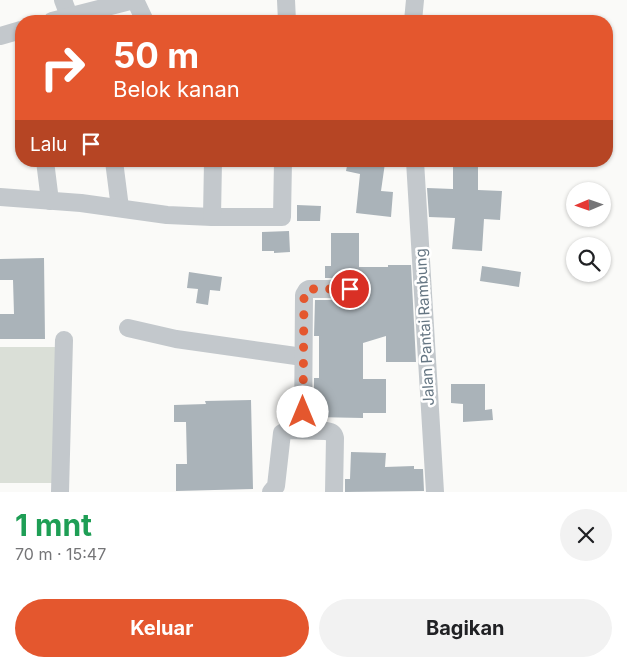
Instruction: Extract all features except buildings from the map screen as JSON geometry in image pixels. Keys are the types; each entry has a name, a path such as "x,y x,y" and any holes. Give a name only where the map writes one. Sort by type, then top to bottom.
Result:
{"street":[{"path":"286,0 287,15"},
{"path":"414,15 415,0"},
{"path":"64,15 128,1 140,15"},
{"path":"1,32 15,31"},
{"path":"46,167 50,200"},
{"path":"115,167 120,208"},
{"path":"212,217 213,167"},
{"path":"0,197 81,203 167,215 282,217 283,167"},
{"name":"Jalan Pantai Rambung","path":"416,167 435,492"},
{"path":"303,430 304,295 309,289 350,289"},
{"path":"128,328 176,339 304,357"},
{"path":"60,492 64,340"},
{"path":"271,492 276,486 282,433 288,430 332,432 336,438 334,492"}],"shaded area":[{"path":"0,347 60,347 60,483 0,483"}],"route":[{"path":"303,412 304,295 309,289 350,289"}]}
